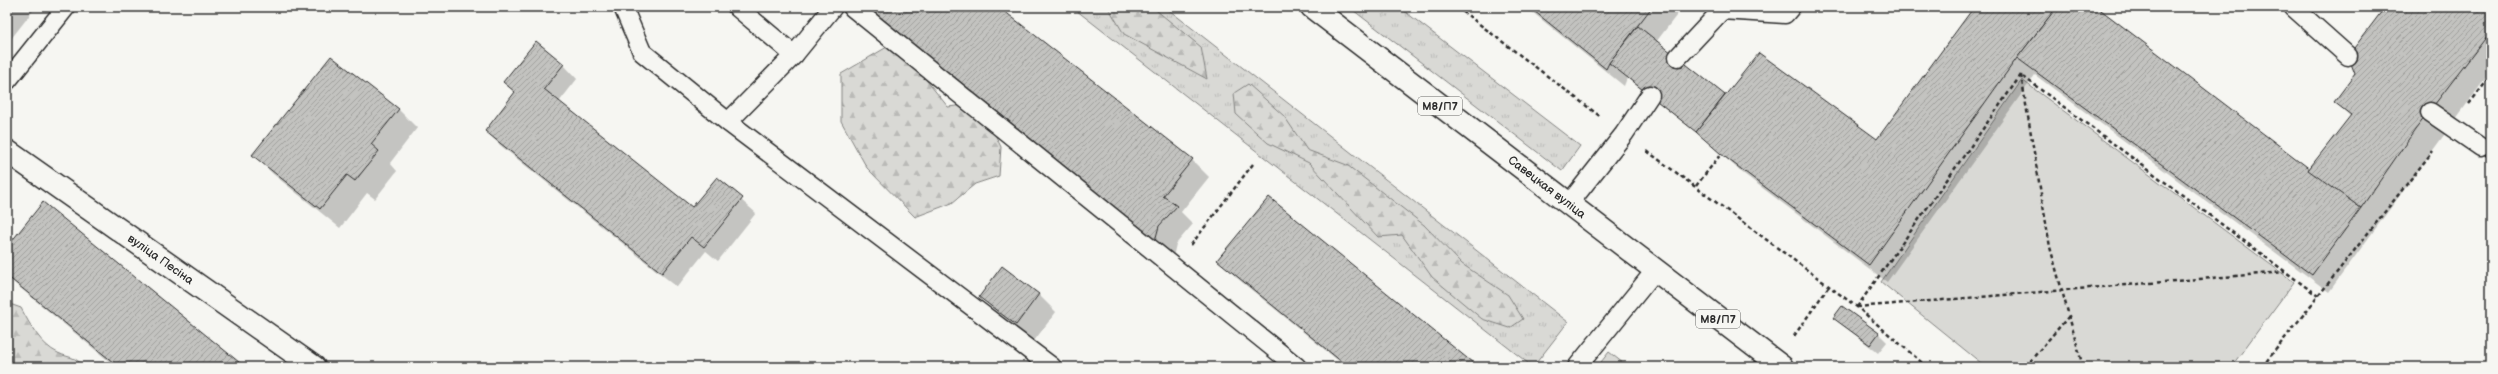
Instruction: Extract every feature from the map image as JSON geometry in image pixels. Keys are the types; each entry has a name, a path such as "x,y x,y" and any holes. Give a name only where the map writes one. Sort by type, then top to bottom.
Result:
{"main road":[{"name":"Савецкая вуліца","path":"1312,7 1654,272 1778,364"},
{"name":"вуліца Песіна","path":"7,151 314,367"}],"lane":[{"path":"7,81 66,7"},
{"path":"623,7 642,52 728,122 1052,367"},
{"path":"737,7 794,54"},
{"path":"728,122 794,54 833,7"},
{"path":"852,7 1297,367"},
{"path":"1678,57 1722,10 1784,14 1791,7"},
{"path":"2293,7 2348,56"},
{"path":"1568,205 1624,134 1650,95"},
{"path":"2430,112 2481,147"},
{"path":"1577,367 1654,272"}],"path":[{"path":"1457,7 1624,134 1857,307 1928,367"},
{"path":"2020,75 2318,296"},
{"path":"2020,75 2050,247 2083,367"},
{"path":"1857,307 2020,75"},
{"path":"2262,367 2491,76"},
{"path":"1696,186 1721,154"},
{"path":"1174,268 1253,164"},
{"path":"1857,307 2062,289 2285,272"},
{"path":"1778,364 1829,286"},
{"path":"2025,367 2069,316"}],"green space":[{"path":"1072,7 1165,7 1568,322 1533,367"},
{"path":"1108,7 1149,7 1156,10 1201,47 1207,79 1124,34"},
{"path":"1349,7 1399,7 1580,146 1562,171"},
{"path":"887,47 908,54 948,107 980,103 1001,147 999,176 975,184 952,203 915,217 867,168 841,121 841,74"},
{"path":"2022,80 2294,282 2231,367 1986,367 1881,282"},
{"path":"1248,84 1284,116 1307,150 1347,165 1424,225 1462,264 1508,295 1523,319 1510,328 1482,319 1432,277 1402,235 1378,237 1309,163 1268,143 1236,114 1234,93"},
{"path":"7,303 21,308 32,328 46,345 58,353 75,359 85,367 7,367"},
{"path":"1609,352 1628,367 1597,367"}],"building":[{"path":"871,7 999,7 1193,159 1163,196 1177,206 1159,226 1155,241 866,13"},
{"path":"1529,7 1652,7 1606,69"},
{"path":"1974,7 2057,7 2017,58 1869,265 1721,154 1696,132 1759,53 1877,139"},
{"path":"2057,7 2097,7 2361,208 2312,275 2017,58"},
{"path":"2385,7 2491,7 2491,31 2415,130 2361,208 2308,170 2351,115 2334,102 2355,74 2348,56"},
{"path":"1638,26 1725,95 1696,132 1609,63"},
{"path":"536,41 564,64 544,89 692,207 717,177 743,198 704,247 691,237 662,273 485,131 515,92 503,82"},
{"path":"331,56 399,109 371,144 379,151 355,181 347,175 320,209 252,155"},
{"path":"1269,197 1478,367 1348,367 1217,260"},
{"path":"43,202 245,367 119,367 7,276 7,247"},
{"path":"1002,266 1039,294 1016,325 979,297"},
{"path":"1842,306 1879,333 1870,345 1833,318"}]}
